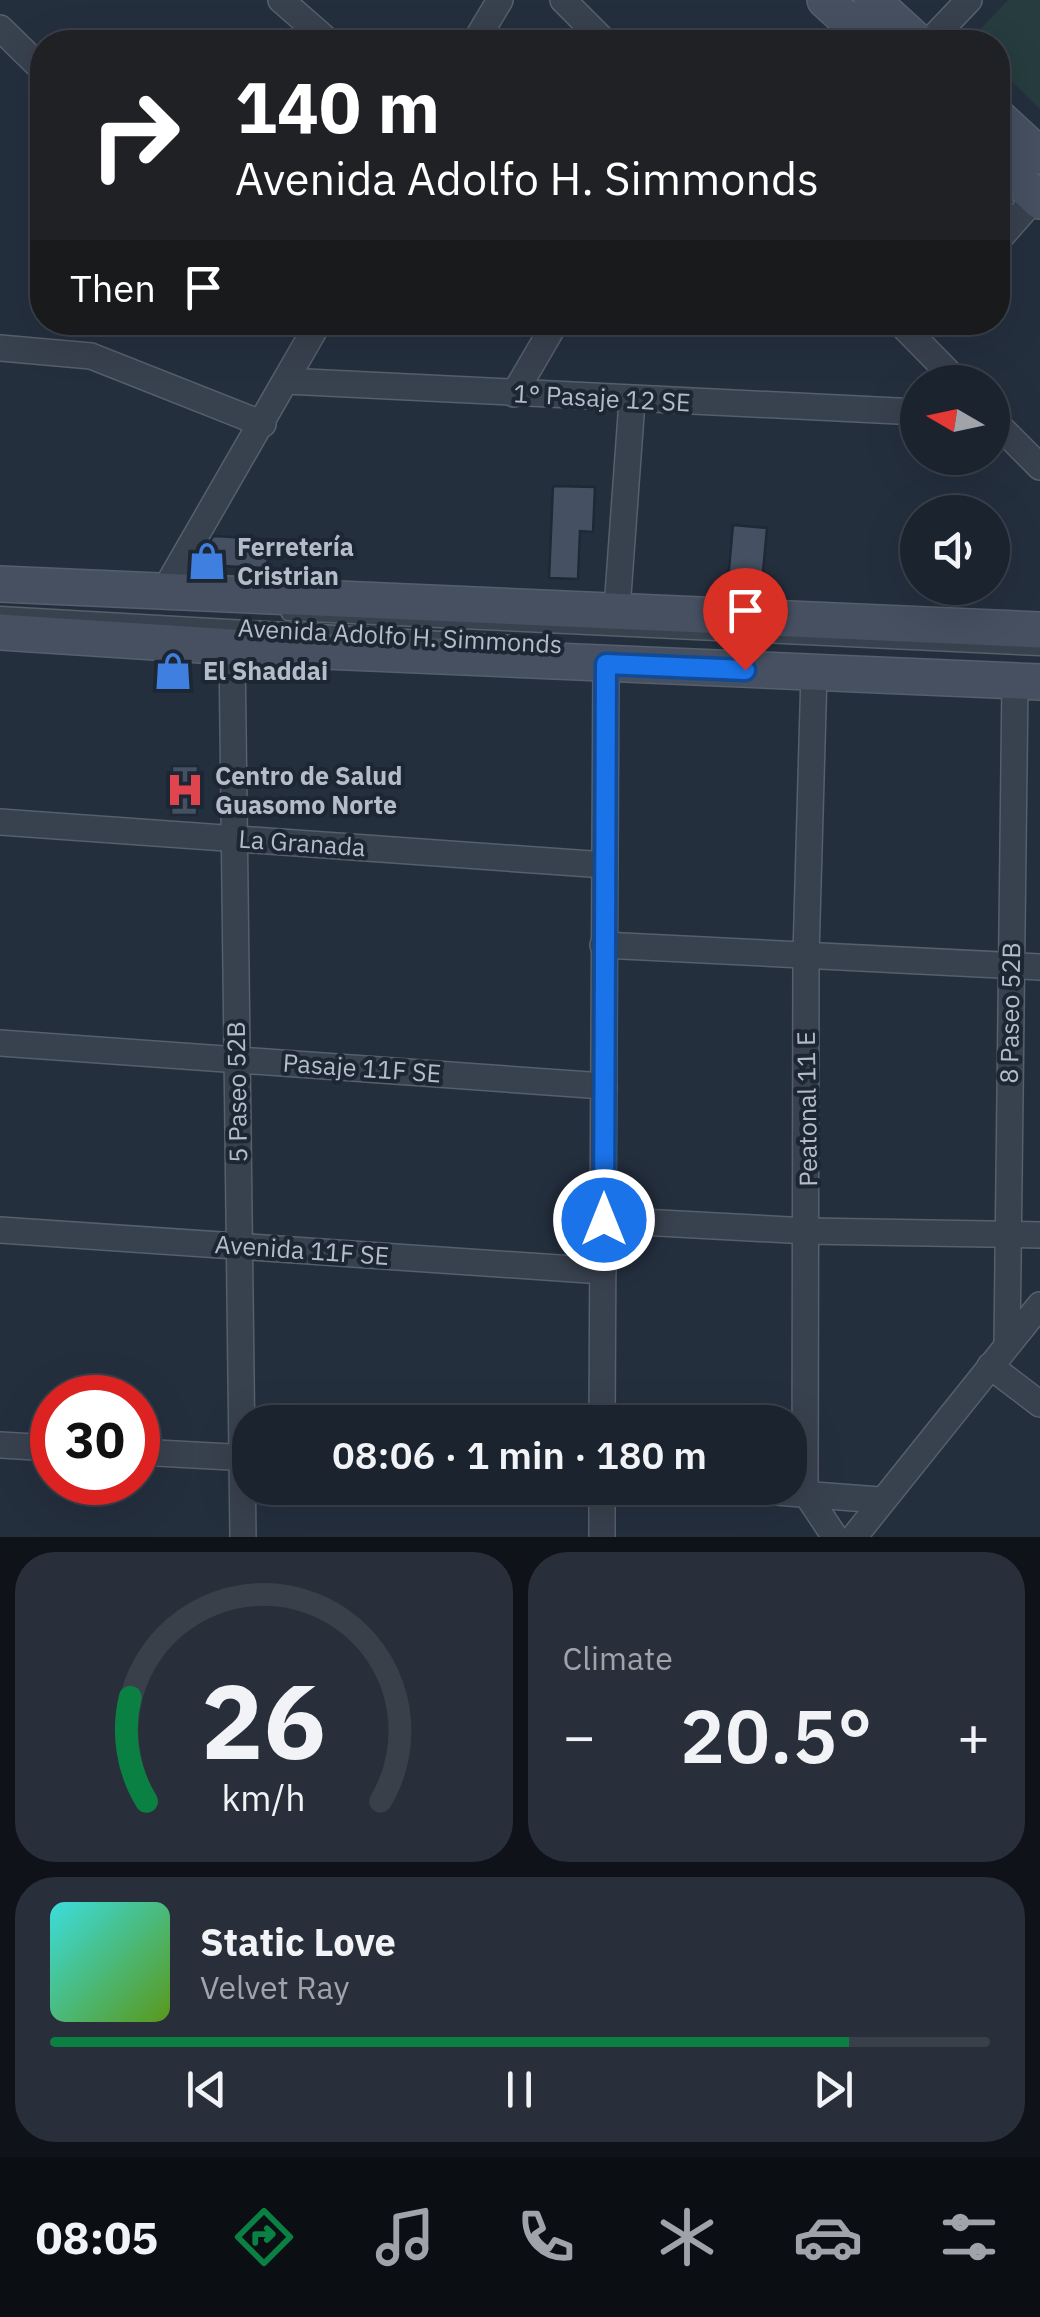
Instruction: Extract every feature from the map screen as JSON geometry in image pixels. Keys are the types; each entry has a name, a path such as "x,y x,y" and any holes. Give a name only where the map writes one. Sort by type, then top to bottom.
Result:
{"main road":[{"path":"825,0 857,30"},
{"path":"872,0 905,30"},
{"path":"1010,128 1040,156"},
{"path":"1010,172 1038,199"},
{"name":"Avenida Adolfo H. Simmonds","path":"0,584 617,608 1040,630"},
{"name":"Avenida Adolfo H. Simmonds","path":"0,632 232,647 1027,682"}],"street":[{"path":"281,0 315,30"},
{"path":"482,30 500,0"},
{"path":"564,0 593,30"},
{"path":"940,30 969,0"},
{"path":"0,28 30,57"},
{"path":"1010,228 1038,199"},
{"path":"163,593 312,335"},
{"path":"514,394 548,335"},
{"path":"919,335 944,365"},
{"path":"0,348 91,356 263,424"},
{"name":"1° Pasaje 12 SE","path":"286,382 900,411"},
{"path":"617,608 632,401"},
{"path":"1010,437 1040,467"},
{"name":"5 Paseo 52B","path":"232,647 244,1405"},
{"path":"602,1405 606,664"},
{"name":"Peatonal 11 E","path":"807,1405 806,955 814,673"},
{"name":"8 Paseo 52B","path":"1007,1344 1011,965 1027,682"},
{"name":"La Granada","path":"0,822 605,865"},
{"path":"602,945 1040,967"},
{"name":"Pasaje 11F SE","path":"0,1042 604,1086"},
{"path":"604,1220 808,1231 1007,1231 1040,1235"},
{"name":"Avenida 11F SE","path":"0,1230 603,1271"},
{"path":"854,1537 1040,1305"},
{"path":"990,1366 1040,1404"},
{"path":"0,1446 30,1447"},
{"path":"160,1453 232,1457"},
{"path":"807,1492 880,1500"},
{"path":"807,1494 835,1537"},
{"name":"5 Paseo 52B","path":"242,1537 244,1505"},
{"path":"602,1505 602,1537"}],"lane":[{"name":"Avenida Adolfo H. Simmonds","path":"0,598 613,632 1040,650"},
{"name":"Avenida Adolfo H. Simmonds","path":"0,613 535,643"}],"green space":[{"path":"1008,0 1040,0 1040,109 1010,80 1010,30 979,30"}],"building":[{"path":"553,486 595,487 593,532 580,531 578,579 549,578"},
{"path":"733,525 767,528 762,583 728,580"},
{"path":"213,536 269,539 267,568 196,565"},
{"name":"El Shaddai","path":"167,663 179,664 178,680 166,679"},
{"name":"Centro de Salud Guasomo Norte","path":"172,766 198,766 197,815 171,815"}],"place":[{"name":"Ferretería Cristrian","path":"207,561"},
{"name":"El Shaddai","path":"173,671"},
{"name":"Centro de Salud Guasomo Norte","path":"185,790"}],"route":[{"path":"604,1220 606,664 745,670"}]}
